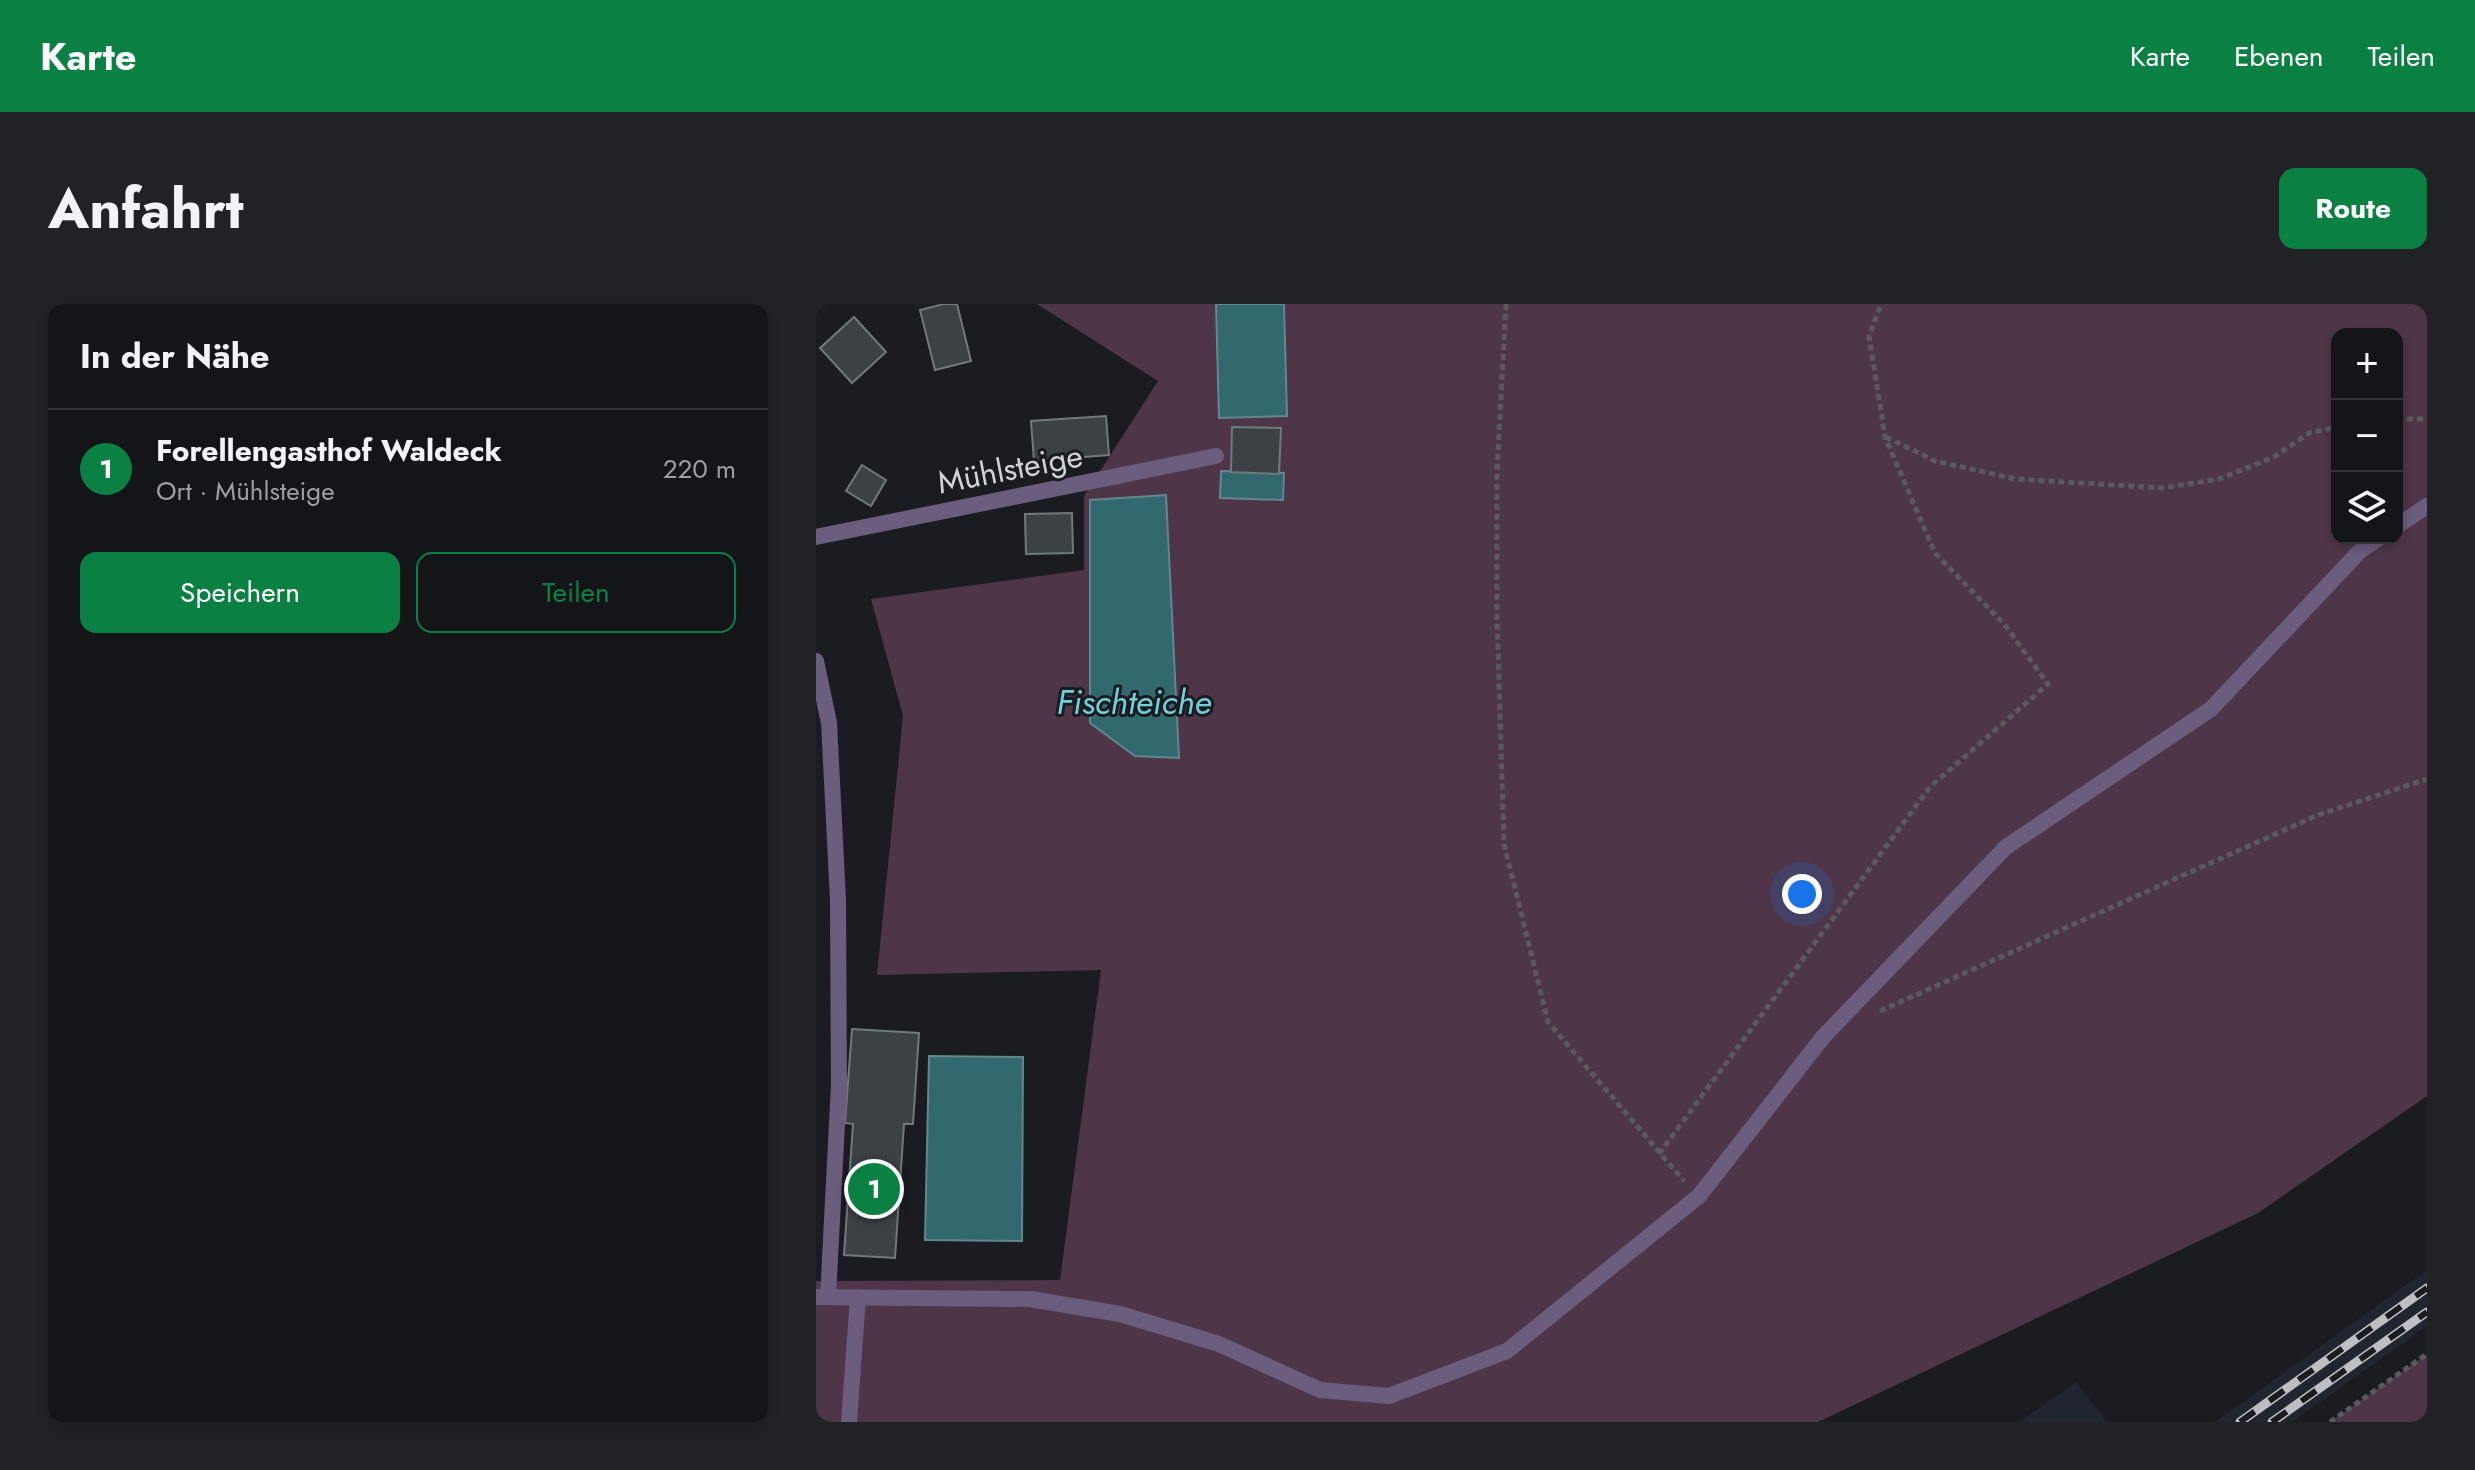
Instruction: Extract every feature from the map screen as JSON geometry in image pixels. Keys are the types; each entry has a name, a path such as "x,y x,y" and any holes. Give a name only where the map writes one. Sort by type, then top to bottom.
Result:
{"street":[{"name":"Mühlsteige","path":"816,537 1216,456"},
{"path":"2403,522 2427,506"},
{"path":"816,661 829,723 838,900 839,1085 822,1297 1030,1299 1120,1314 1219,1344 1320,1390 1389,1396 1507,1351 1699,1196 1823,1037 2006,847 2211,709 2360,551 2370,544"},
{"path":"849,1422 858,1297"}],"path":[{"path":"1506,304 1497,471 1497,616 1504,844 1548,1022 1659,1154 1699,1196"},
{"path":"1659,1154 1930,787 2048,684 2004,624 1935,553 1885,437 1869,336 1881,304"},
{"path":"2403,419 2427,419"},
{"path":"1885,437 1935,461 2015,479 2162,488 2219,479 2274,457 2309,433 2331,428"},
{"path":"1866,1018 2318,815 2427,779"},
{"path":"2330,1422 2427,1354"}],"shaded area":[{"path":"1037,304 2427,304 2427,1096 2258,1213 1818,1422 816,1422 816,1281 1060,1280 1101,970 877,975 903,716 871,599 1084,570 1084,496 1158,381"},
{"path":"2427,1270 2427,1326 2292,1422 2215,1422"},
{"path":"2427,1354 2427,1422 2330,1422"},
{"path":"2076,1382 2107,1422 2019,1422"}],"water":[{"path":"1216,304 1284,304 1287,416 1219,418"},
{"path":"1221,471 1284,473 1283,500 1220,498"},
{"name":"Fischteiche","path":"1166,495 1179,758 1135,756 1090,723 1090,500"},
{"path":"929,1056 1023,1057 1022,1241 925,1240"}],"building":[{"path":"957,304 971,361 935,370 920,310"},
{"path":"854,317 886,352 852,383 820,348"},
{"path":"1106,416 1109,455 1034,461 1031,421"},
{"path":"1232,427 1281,428 1279,474 1231,472"},
{"path":"862,465 886,480 871,506 846,491"},
{"path":"1072,513 1073,553 1026,554 1025,514"},
{"path":"852,1029 919,1033 913,1124 904,1124 895,1258 844,1255 853,1124 845,1123"}],"railway":[{"path":"2240,1422 2427,1288"},
{"path":"2272,1422 2427,1312"}],"place":[{"name":"Forellengasthof Waldeck","path":"874,1189"}]}
